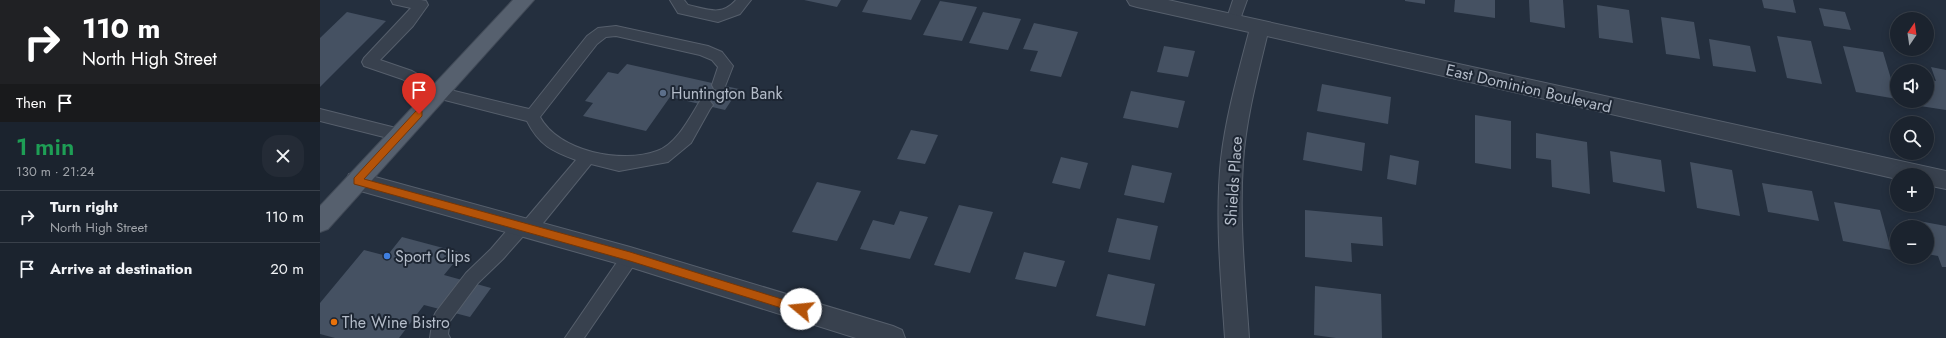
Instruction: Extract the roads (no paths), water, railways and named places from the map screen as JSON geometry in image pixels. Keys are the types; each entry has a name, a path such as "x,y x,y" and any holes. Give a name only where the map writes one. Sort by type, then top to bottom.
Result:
{"main road":[{"path":"320,222 524,0"}],"street":[{"name":"East Dominion Boulevard","path":"1137,0 1890,168"},
{"name":"Shields Place","path":"1237,338 1230,234 1232,162 1240,107 1260,27"},
{"path":"1934,177 1946,180"},
{"path":"357,181 630,256 893,338"}],"lane":[{"path":"398,0 421,6 408,22 369,62 407,75 438,93 532,116"},
{"path":"677,0 683,9 718,17 736,10 744,0"},
{"path":"1234,21 1240,0"},
{"path":"532,116 592,40 603,32 616,31 703,50 717,56 726,66 719,85"},
{"path":"532,116 538,130 556,146 588,157 619,164 662,157 685,139 705,105"},
{"path":"320,115 400,135"},
{"path":"441,338 439,337 442,318 472,278 525,227 588,157"},
{"path":"574,338 630,256"}],"place":[{"name":"Huntington Bank","path":"663,93"},
{"name":"Sport Clips","path":"387,256"},
{"name":"The Wine Bistro","path":"334,322"}]}
